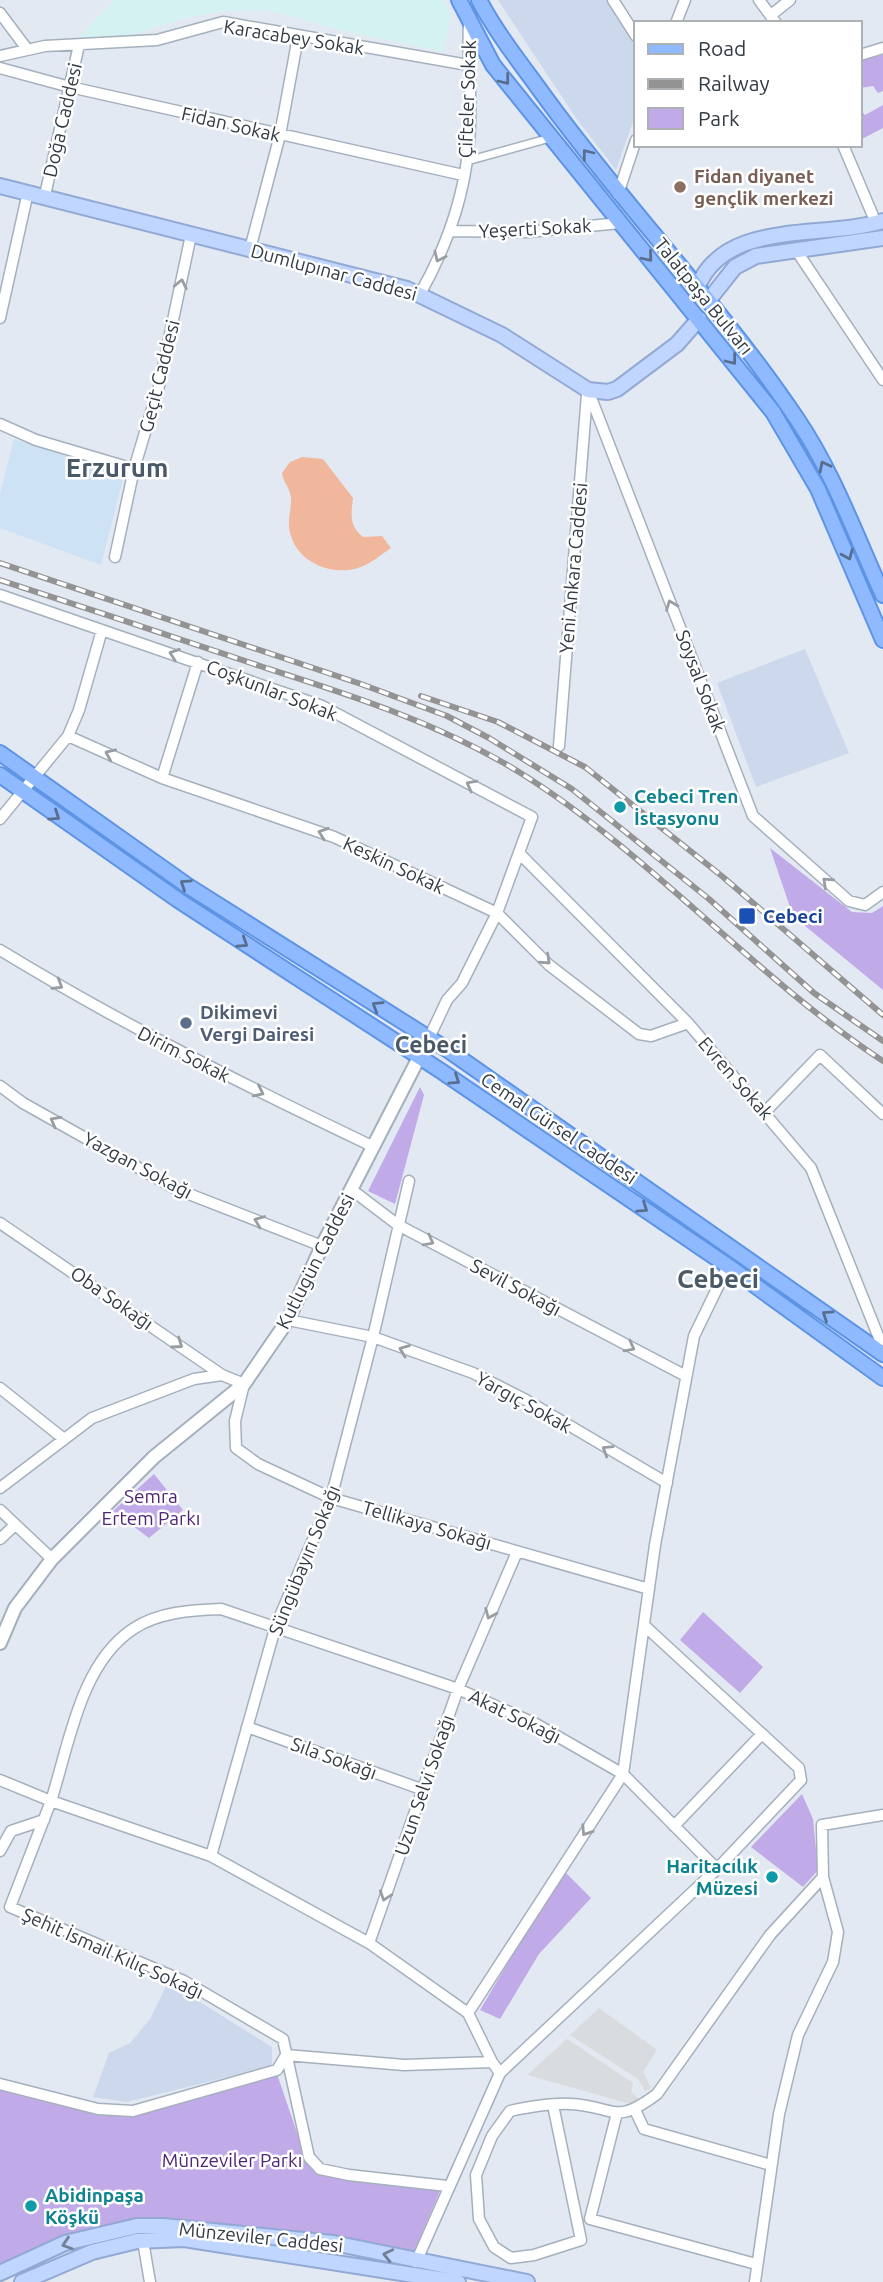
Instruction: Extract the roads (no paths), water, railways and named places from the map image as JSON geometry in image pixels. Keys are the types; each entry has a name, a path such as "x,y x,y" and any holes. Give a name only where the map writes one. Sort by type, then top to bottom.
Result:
{"main road":[{"name":"Talatpaşa Bulvarı","path":"459,0 493,65 773,412 797,451 836,527 883,640"},
{"name":"Talatpaşa Bulvarı","path":"479,0 503,39 618,194 708,301 783,399 813,444 883,595"},
{"name":"Dumlupınar Caddesi","path":"0,186 45,195 419,294 502,335 587,390"},
{"path":"694,313 697,288 702,275 720,255 740,243 854,229 879,222"},
{"path":"587,390 608,392 617,389 677,344 694,313 708,301 727,275 745,260 883,238"},
{"name":"Cemal Gürsel Caddesi","path":"0,753 31,778 188,886 429,1038 883,1354"},
{"name":"Cemal Gürsel Caddesi","path":"0,775 21,793 178,900 420,1058 728,1266 883,1378"},
{"name":"Münzeviler Caddesi","path":"0,2273 65,2243 137,2227 306,2239 527,2282"},
{"name":"Münzeviler Caddesi","path":"22,2282 92,2252 143,2241 184,2239 458,2282"}],"street":[{"path":"613,0 634,33"},
{"path":"677,21 685,0"},
{"path":"759,0 774,19 790,0"},
{"path":"0,13 27,49"},
{"name":"Karacabey Sokak","path":"0,56 27,49 157,40 223,22 468,65"},
{"name":"Çifteler Sokak","path":"419,294 451,231 467,161 470,140 470,22"},
{"path":"250,249 280,135 298,37"},
{"name":"Doğa Caddesi","path":"45,195 79,45"},
{"path":"862,54 883,48"},
{"name":"Fidan Sokak","path":"0,68 70,87 463,175"},
{"path":"467,161 550,138"},
{"path":"618,194 634,146"},
{"path":"844,147 879,222"},
{"path":"0,318 28,192"},
{"name":"Yeşerti Sokak","path":"451,231 528,232 620,223"},
{"name":"Geçit Caddesi","path":"115,557 134,469 159,386 191,235"},
{"path":"796,250 883,380"},
{"name":"Yeni Ankara Caddesi","path":"559,746 587,390"},
{"name":"Soysal Sokak","path":"587,390 753,816 849,901 865,905 883,892"},
{"path":"0,424 36,440 134,469"},
{"name":"Coşkunlar Sokak","path":"0,595 322,706 531,817 520,854"},
{"path":"0,819 68,736 79,709 102,630"},
{"path":"162,778 198,662"},
{"name":"Keskin Sokak","path":"68,736 162,778 334,836 497,913 549,965 628,1028 651,1036 688,1023"},
{"path":"429,1038 447,999 462,982 497,913 520,854"},
{"name":"Evren Sokak","path":"520,854 688,1023 811,1168 883,1348"},
{"name":"Dirim Sokak","path":"0,950 98,1010 240,1084 374,1147"},
{"name":"Kutlugün Caddesi","path":"0,1643 15,1608 52,1559 154,1457 244,1384 288,1320 322,1246 429,1038"},
{"path":"765,1112 820,1055 883,1114"},
{"name":"Yazgan Sokağı","path":"0,1086 23,1103 176,1189 322,1246"},
{"name":"Süngübayırı Sokağı","path":"211,1856 276,1625 331,1498 373,1337 409,1181"},
{"name":"Sevil Sokağı","path":"352,1190 398,1225 686,1376"},
{"name":"Oba Sokağı","path":"0,1223 222,1375 244,1384"},
{"path":"468,2013 624,1774 646,1627 649,1589 694,1336 728,1266"},
{"name":"Yargıç Sokak","path":"288,1320 373,1337 473,1373 667,1483"},
{"path":"2,1484 92,1418 194,1379 222,1375"},
{"name":"Tellikaya Sokağı","path":"244,1384 234,1421 236,1448 258,1464 331,1498 649,1589"},
{"path":"0,1388 64,1439"},
{"path":"0,1510 52,1559"},
{"path":"0,1539 15,1525"},
{"name":"Uzun Selvi Sokağı","path":"369,1943 458,1689 517,1552"},
{"name":"Akat Sokağı","path":"51,1801 85,1692 111,1648 134,1628 187,1611 221,1609 276,1625 365,1660 458,1689 536,1724 624,1774 717,1869"},
{"path":"416,2262 447,2186 500,2073 717,1869 801,1780 799,1768 646,1627"},
{"name":"Sıla Sokağı","path":"247,1727 421,1790"},
{"path":"674,1826 761,1735"},
{"path":"0,1780 51,1801 211,1856 369,1943 468,2013 500,2073"},
{"name":"Şehit İsmail Kılıç Sokağı","path":"51,1801 9,1907 184,1981 283,2039 309,2157 320,2169 447,2186"},
{"path":"755,2282 779,2114 798,2035 833,1962 838,1932 823,1877 822,1825 883,1815"},
{"path":"0,1851 11,1831 44,1820"},
{"path":"553,2105 581,2239 534,2255 511,2258 494,2247 479,2219 476,2175 492,2136 510,2111 553,2105 572,2104 617,2113 635,2110 657,2094 770,1935 823,1877"},
{"path":"0,2084 98,2109 133,2111 277,2070 286,2055 404,2065 492,2062"},
{"path":"635,2110 645,2129 771,2165"},
{"path":"617,2113 590,2219 756,2264"},
{"path":"143,2241 150,2282"}],"railway":[{"path":"0,563 361,684 447,716 489,738 572,789 709,899 814,993 883,1041"},
{"path":"0,580 364,701 428,725 489,755 519,772 614,840 790,992 883,1061"},
{"path":"421,696 498,722 585,767 723,877 883,1015"}],"place":[{"name":"Fidan diyanet gençlik merkezi","path":"680,187"},
{"name":"Cebeci Tren İstasyonu","path":"620,807"},
{"name":"Cebeci","path":"747,916"},
{"name":"Dikimevi Vergi Dairesi","path":"186,1023"},
{"name":"Haritacılık Müzesi","path":"772,1877"},
{"name":"Abidinpaşa Köşkü","path":"31,2206"}],"district":[{"name":"Erzurum","path":"117,467"},
{"name":"Cebeci","path":"431,1044"},
{"name":"Cebeci","path":"718,1278"}],"park label":[{"name":"Semra Ertem Parkı","path":"151,1507"},
{"name":"Münzeviler Parkı","path":"232,2160"}]}
